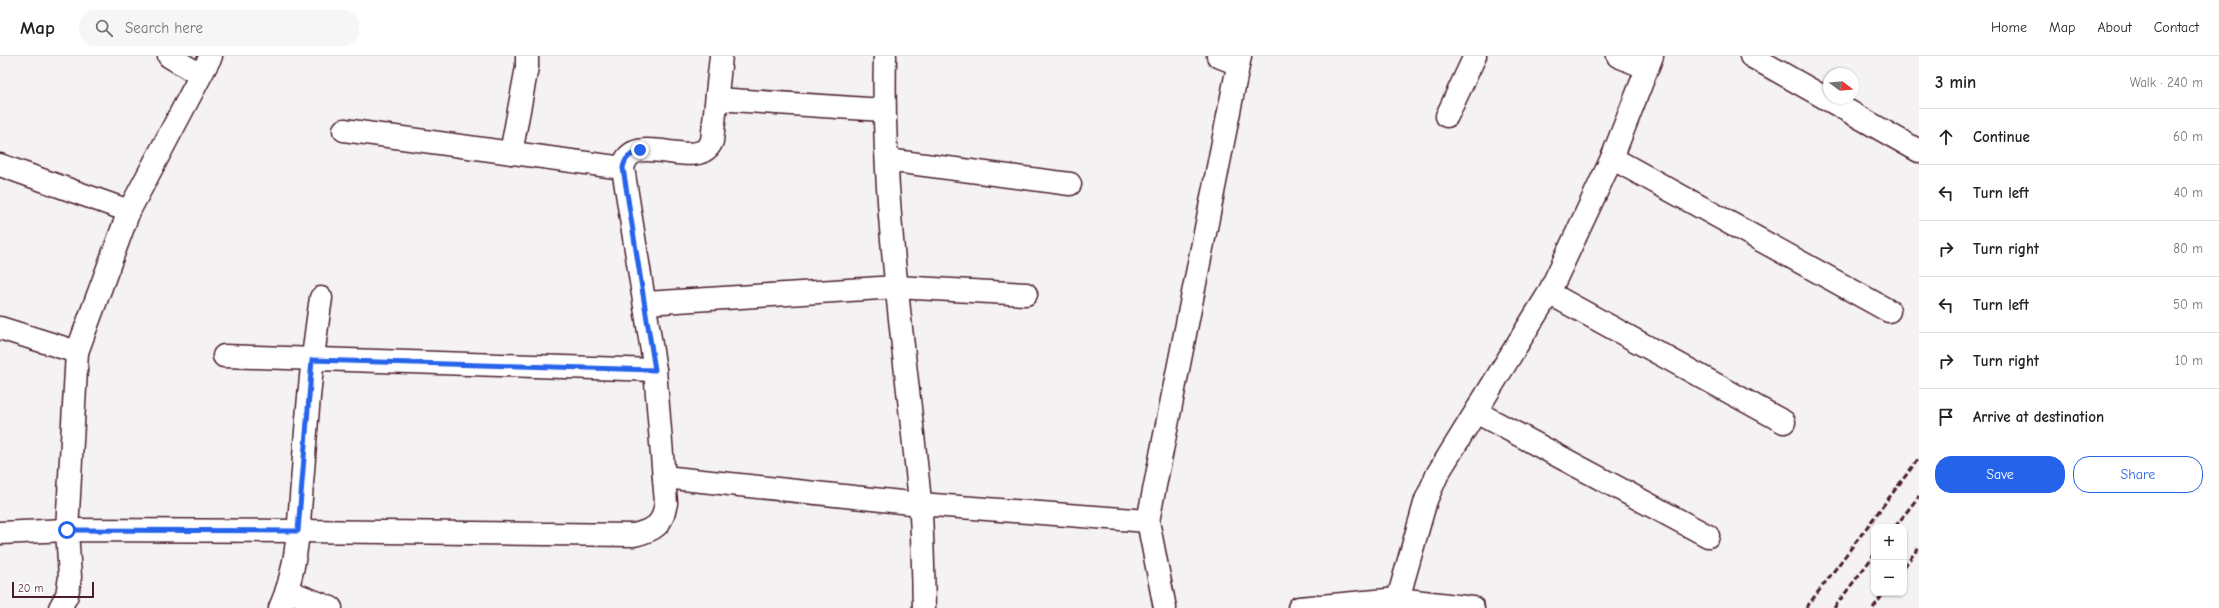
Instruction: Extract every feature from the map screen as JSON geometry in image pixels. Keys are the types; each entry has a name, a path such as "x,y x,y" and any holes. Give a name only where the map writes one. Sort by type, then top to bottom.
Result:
{"street":[{"path":"169,56 200,75"},
{"path":"60,608 67,594 70,577 67,530 77,352 129,211 211,56"},
{"path":"511,153 527,67 527,56"},
{"path":"0,533 67,530 634,535 652,530 660,524 664,516 666,503 655,370 646,303 623,168 624,161 629,155 640,150 689,154 701,152 710,147 712,141 721,56"},
{"path":"885,56 884,110 887,160 896,287 920,504 924,608"},
{"path":"1447,116 1475,56"},
{"path":"1398,599 1426,500 1438,472 1549,293 1612,158 1649,62 1618,56"},
{"path":"1751,56 1919,151"},
{"path":"1165,608 1148,521 1232,59"},
{"path":"717,99 884,110"},
{"path":"344,130 623,168"},
{"path":"1612,158 1889,311"},
{"path":"887,160 1070,184"},
{"path":"0,165 129,211"},
{"path":"646,303 896,287 1026,294"},
{"path":"1549,293 1784,422"},
{"path":"321,298 312,360 298,531 284,599 331,608"},
{"path":"0,328 77,352"},
{"path":"224,356 655,370"},
{"path":"1476,412 1708,536"},
{"path":"664,477 920,504 1148,521"},
{"path":"1299,608 1398,599 1473,608"}],"railway":[{"path":"1806,608 1919,458"},
{"path":"1897,524 1919,496"},
{"path":"1907,563 1919,547"},
{"path":"1834,608 1871,559"},
{"path":"1873,608 1882,596"}],"route":[{"path":"67,530 298,531 312,360 655,370 646,303 623,168 624,161 629,155 640,150"}]}
